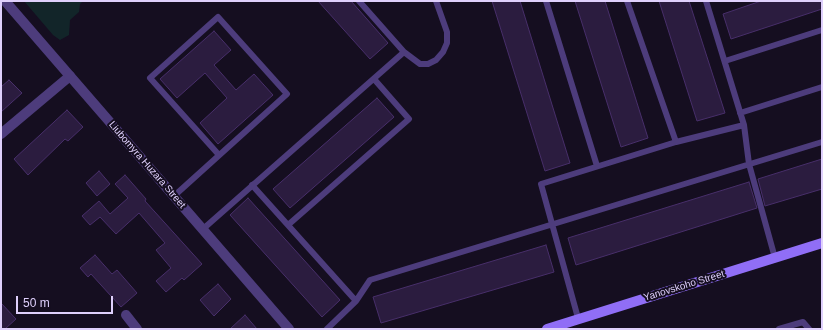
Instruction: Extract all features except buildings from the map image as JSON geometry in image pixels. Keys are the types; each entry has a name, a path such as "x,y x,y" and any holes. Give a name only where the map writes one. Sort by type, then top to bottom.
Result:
{"main road":[{"name":"Yanovskoho Street","path":"547,329 578,318 822,243"}],"street":[{"name":"Liubomyra Huzara Street","path":"5,1 289,329"},
{"path":"1,134 70,76"},
{"path":"126,315 136,329"}],"lane":[{"path":"359,1 404,52 420,64 428,64 436,60 443,52 447,43 447,32 436,1"},
{"path":"546,1 597,166"},
{"path":"627,1 676,142"},
{"path":"706,1 744,125 749,164 775,258"},
{"path":"174,196 287,94 218,17 150,78 219,155"},
{"path":"725,61 822,30"},
{"path":"203,229 404,52"},
{"path":"288,225 409,119 374,79"},
{"path":"740,113 822,87"},
{"path":"578,318 541,184 676,142 744,125"},
{"path":"327,329 356,301 370,280 822,142"},
{"path":"252,185 356,301"},
{"path":"779,329 802,322 809,329"}],"green space":[{"path":"24,1 83,1 80,4 79,12 70,20 69,35 60,40 53,35"}]}
